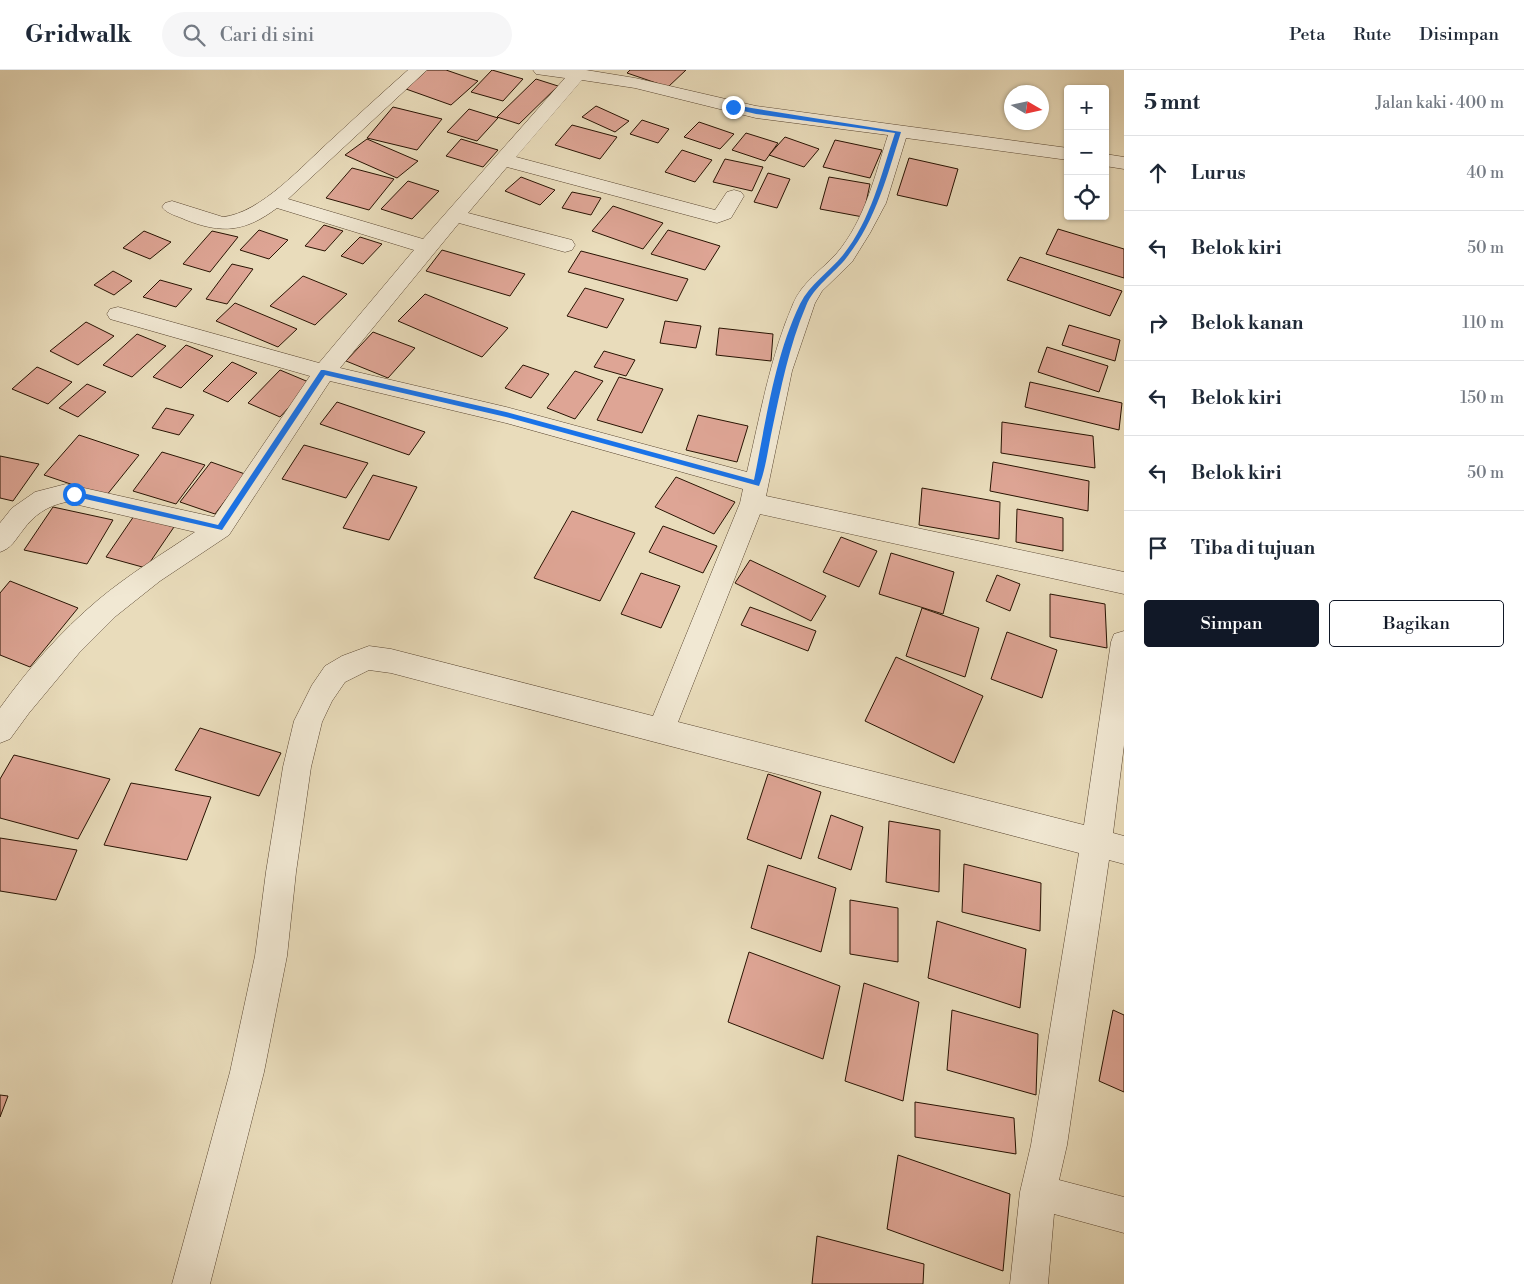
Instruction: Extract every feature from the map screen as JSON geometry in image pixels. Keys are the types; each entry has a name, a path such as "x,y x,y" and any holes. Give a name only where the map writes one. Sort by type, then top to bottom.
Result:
{"street":[{"path":"172,207 214,223 227,224 241,221 274,201 418,70"},
{"path":"542,70 635,83 756,112 1064,153"},
{"path":"0,730 19,704 69,645 107,608 151,574 220,528 324,372 427,247 578,74"},
{"path":"661,730 755,493 781,371 790,339 804,303 815,286 845,257 860,233 876,203 898,132"},
{"path":"504,160 708,216 717,217 724,214 734,196"},
{"path":"1109,161 1124,163"},
{"path":"274,201 427,247"},
{"path":"455,216 565,245"},
{"path":"118,314 324,372 506,414 755,493 1124,583"},
{"path":"0,542 31,505 48,495 66,493 220,528"},
{"path":"1029,1284 1038,1192 1110,847 1124,642"},
{"path":"191,1284 247,1072 271,956 281,872 297,767 308,721 322,693 335,674 352,664 369,658 391,662 1110,847"},
{"path":"1038,1192 1124,1215"}],"building":[{"path":"427,70 446,70 478,81 451,105 406,89"},
{"path":"492,70 523,79 503,101 471,92"},
{"path":"630,70 686,70 668,87 627,73"},
{"path":"536,79 558,86 519,124 497,117"},
{"path":"596,106 629,121 615,132 582,117"},
{"path":"393,107 442,119 417,150 367,138"},
{"path":"469,109 498,118 477,141 447,132"},
{"path":"642,120 669,129 658,143 630,134"},
{"path":"699,122 734,134 720,149 684,137"},
{"path":"572,125 617,137 600,159 555,145"},
{"path":"746,133 778,143 765,161 732,150"},
{"path":"785,137 819,149 804,167 769,155"},
{"path":"367,139 418,161 397,178 345,155"},
{"path":"461,139 498,150 483,167 446,156"},
{"path":"835,140 882,150 870,178 823,167"},
{"path":"682,150 712,160 695,182 665,172"},
{"path":"909,158 958,169 947,206 897,195"},
{"path":"725,159 763,167 752,191 713,182"},
{"path":"352,168 394,179 369,210 326,198"},
{"path":"768,173 790,179 777,208 754,202"},
{"path":"521,177 555,190 540,205 505,191"},
{"path":"829,177 870,184 863,217 820,209"},
{"path":"408,181 439,191 412,219 381,209"},
{"path":"572,192 601,198 591,215 562,208"},
{"path":"613,206 663,223 643,249 592,231"},
{"path":"324,225 343,231 325,251 305,246"},
{"path":"1058,229 1124,249 1124,278 1046,254"},
{"path":"259,230 288,240 269,259 240,250"},
{"path":"668,230 720,246 705,270 651,254"},
{"path":"144,231 171,242 150,259 123,248"},
{"path":"212,231 238,237 210,272 183,264"},
{"path":"360,237 382,244 363,264 341,256"},
{"path":"442,250 525,274 510,296 426,271"},
{"path":"581,251 688,279 677,301 568,272"},
{"path":"1020,257 1122,291 1110,316 1007,280"},
{"path":"232,264 253,269 227,304 206,299"},
{"path":"113,271 132,281 114,295 94,285"},
{"path":"303,276 347,294 315,325 270,306"},
{"path":"160,280 192,289 176,307 143,297"},
{"path":"585,288 624,299 607,328 567,316"},
{"path":"425,294 508,328 482,357 398,321"},
{"path":"235,303 297,329 278,347 216,321"},
{"path":"665,321 701,326 696,348 660,343"},
{"path":"86,322 114,336 78,365 50,351"},
{"path":"1069,325 1120,340 1115,361 1062,345"},
{"path":"719,328 773,334 771,361 716,355"},
{"path":"373,332 415,348 388,378 346,361"},
{"path":"137,334 166,346 132,377 103,365"},
{"path":"186,345 213,356 181,388 153,377"},
{"path":"1047,347 1108,366 1099,392 1038,372"},
{"path":"604,351 635,360 626,376 594,367"},
{"path":"232,362 257,373 228,402 203,391"},
{"path":"523,365 549,374 531,398 505,388"},
{"path":"37,367 72,382 48,404 12,389"},
{"path":"280,370 311,383 280,417 248,403"},
{"path":"575,371 603,381 575,419 547,408"},
{"path":"619,377 663,389 642,433 597,420"},
{"path":"1030,382 1122,403 1119,430 1025,407"},
{"path":"87,384 106,392 78,417 59,408"},
{"path":"337,402 425,432 409,455 320,424"},
{"path":"166,408 194,415 179,435 152,428"},
{"path":"698,415 748,426 737,462 686,450"},
{"path":"1002,422 1093,436 1095,468 1001,453"},
{"path":"79,435 139,455 106,496 44,475"},
{"path":"304,445 368,463 346,498 282,479"},
{"path":"162,452 205,465 176,504 133,491"},
{"path":"0,456 39,464 13,501 0,498"},
{"path":"211,462 245,474 215,514 180,502"},
{"path":"993,462 1089,481 1088,511 990,491"},
{"path":"373,475 417,487 389,540 343,528"},
{"path":"676,477 735,502 714,534 655,507"},
{"path":"922,488 1000,502 999,539 919,525"},
{"path":"53,507 113,520 87,564 24,550"},
{"path":"1017,509 1063,518 1063,551 1016,542"},
{"path":"572,511 635,533 600,601 534,578"},
{"path":"134,516 174,527 146,568 106,557"},
{"path":"663,526 717,546 703,573 649,552"},
{"path":"841,537 877,551 859,587 823,572"},
{"path":"891,553 954,572 943,614 879,594"},
{"path":"750,560 826,596 811,621 735,583"},
{"path":"641,573 680,586 661,628 621,614"},
{"path":"997,575 1020,584 1010,611 986,601"},
{"path":"10,581 78,608 30,667 0,655 0,593"},
{"path":"1050,594 1105,604 1107,648 1050,637"},
{"path":"750,607 816,631 808,651 741,625"},
{"path":"922,608 979,628 965,677 906,656"},
{"path":"1007,632 1057,650 1042,698 991,679"},
{"path":"896,657 983,696 954,763 865,721"},
{"path":"200,728 281,753 259,796 175,770"},
{"path":"14,755 110,779 78,839 0,818 0,779"},
{"path":"768,774 821,792 801,859 747,839"},
{"path":"131,783 211,797 187,860 104,845"},
{"path":"831,815 863,827 851,870 818,858"},
{"path":"889,821 940,830 939,892 886,882"},
{"path":"0,838 77,850 56,900 0,891"},
{"path":"964,864 1041,883 1040,931 962,912"},
{"path":"768,865 836,888 821,952 751,928"},
{"path":"850,900 898,908 898,962 850,954"},
{"path":"937,921 1026,949 1020,1008 928,978"},
{"path":"749,952 840,986 823,1059 728,1022"},
{"path":"864,983 919,1002 903,1101 845,1081"},
{"path":"952,1010 1038,1034 1036,1095 947,1070"},
{"path":"1113,1010 1124,1015 1124,1092 1099,1081"},
{"path":"0,1095 8,1096 0,1117"},
{"path":"915,1102 1014,1118 1016,1154 915,1137"},
{"path":"898,1155 1010,1194 1003,1271 887,1229"},
{"path":"817,1236 924,1264 923,1284 812,1284"}],"route":[{"path":"74,494 220,528 324,372 506,414 757,484 781,371 790,339 804,303 815,286 845,257 860,233 876,203 898,132 733,107"}]}
